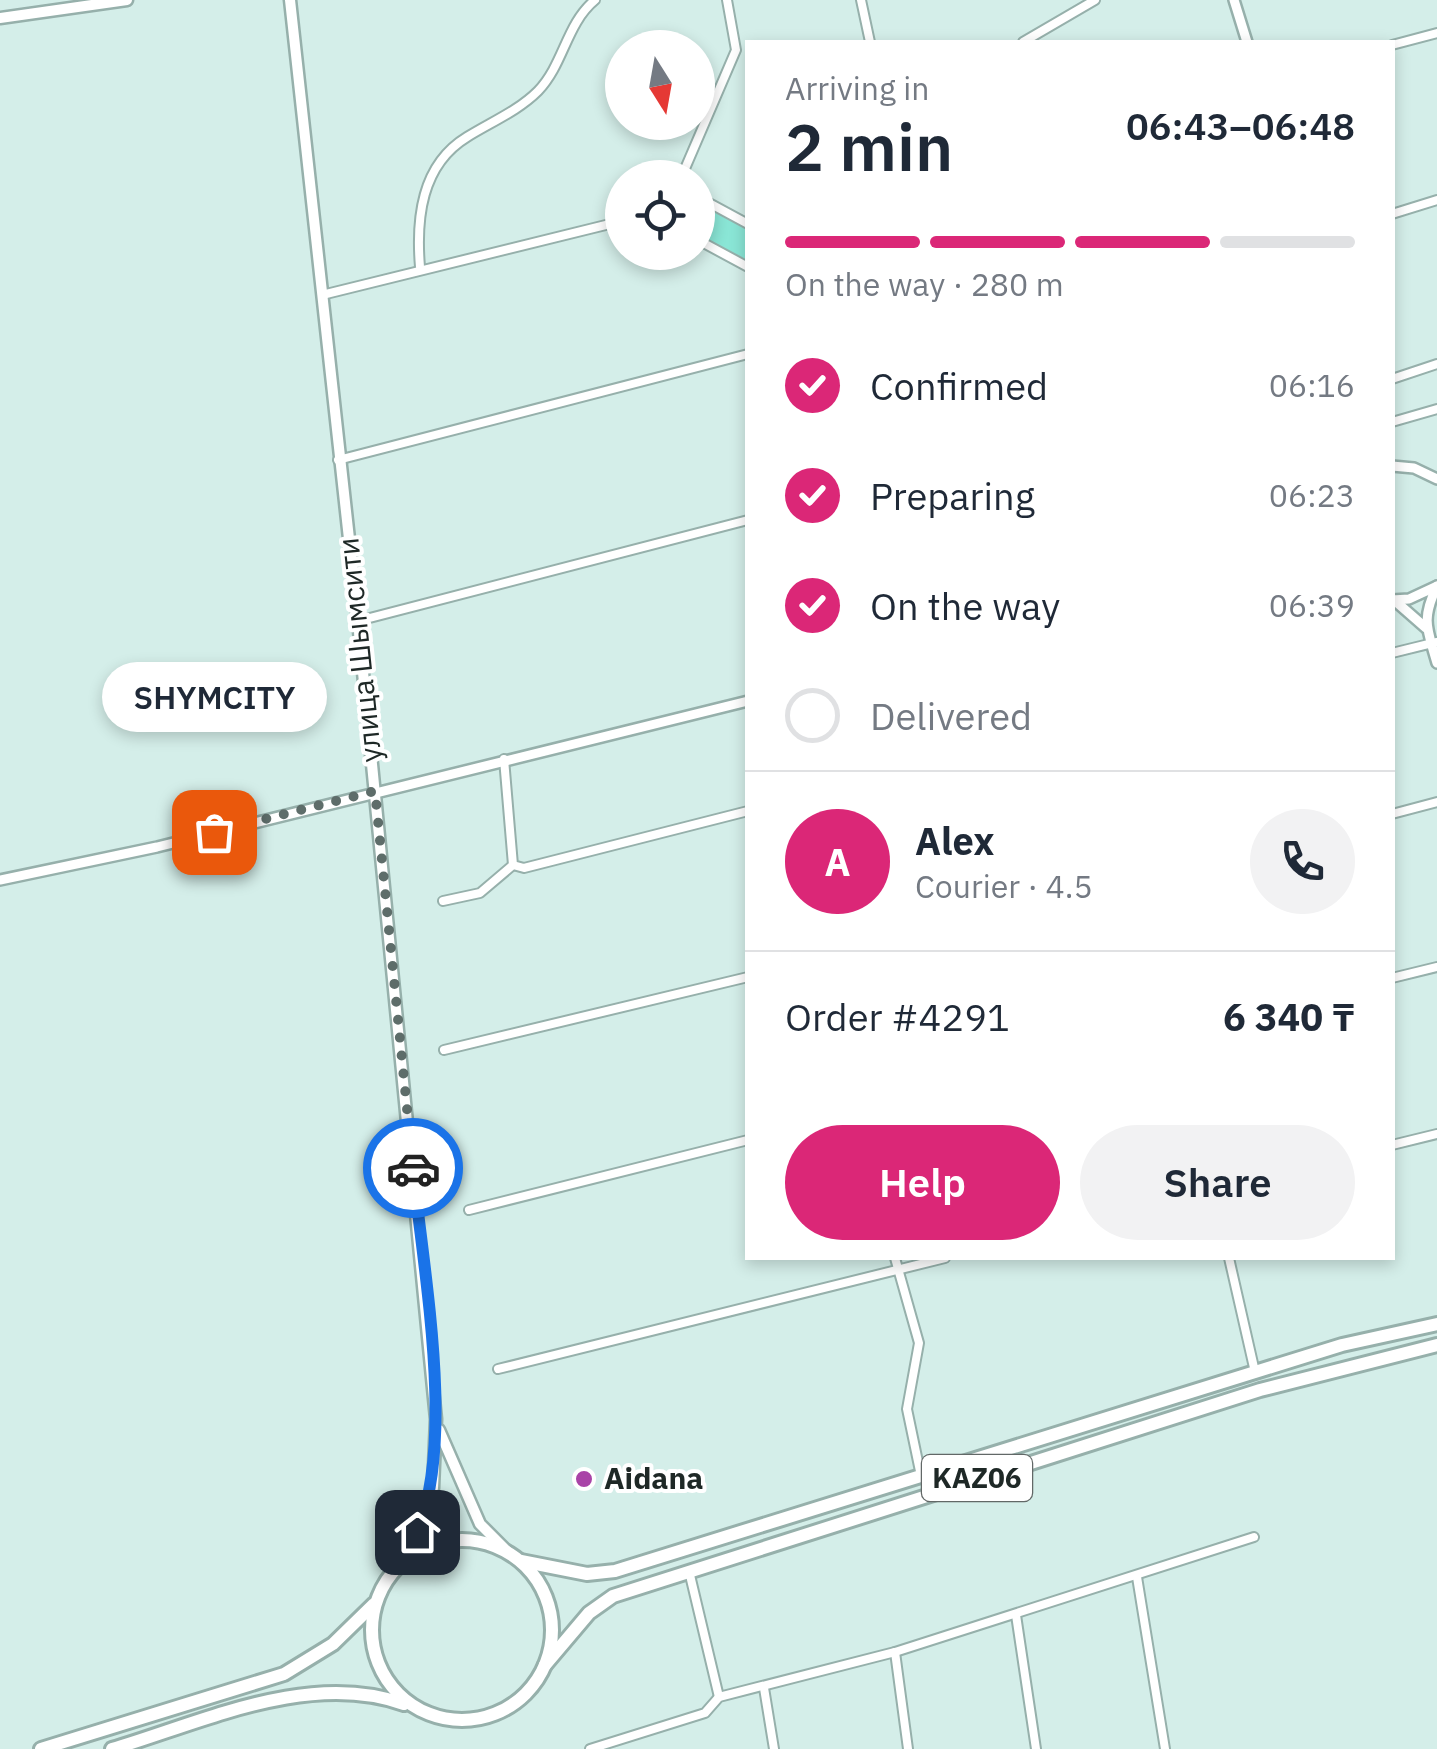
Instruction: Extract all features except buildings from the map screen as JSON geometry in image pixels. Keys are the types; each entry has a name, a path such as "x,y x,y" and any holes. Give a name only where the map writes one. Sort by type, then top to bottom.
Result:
{"highway":[{"name":"KАZ06","path":"521,1561 602,1574 1342,1345 1437,1324"},
{"name":"KАZ06","path":"112,1749 308,1692 363,1692 446,1719 490,1716 527,1693 600,1603 689,1571 1307,1376 1437,1345"},
{"name":"KАZ06","path":"406,1558 430,1546 456,1540 483,1542 521,1561 539,1583 550,1609 552,1637 546,1665"},
{"path":"406,1558 383,1586 371,1630 378,1664 396,1693 414,1707"},
{"path":"41,1749 284,1674 334,1644 376,1602"}],"main road":[{"path":"0,18 127,0"},
{"name":"улица Шымсити","path":"290,0 358,621 436,1419 433,1488 406,1558"},
{"name":"улица Шымсити","path":"436,1419 464,1494 480,1524 508,1552"}],"street":[{"path":"420,267 418,232 422,198 440,162 463,140 538,91 560,61 575,23 595,0"},
{"path":"688,160 736,50 727,0"},
{"path":"861,0 870,40"},
{"path":"1026,40 1095,0"},
{"path":"1234,0 1246,40"},
{"path":"1395,44 1437,33"},
{"path":"1395,213 1437,200"},
{"path":"715,206 745,222"},
{"path":"322,295 420,267 605,225"},
{"path":"715,249 745,265"},
{"path":"338,460 745,355"},
{"path":"1395,377 1437,364"},
{"path":"1395,421 1437,410"},
{"path":"1395,465 1437,480"},
{"path":"358,621 745,521"},
{"path":"1395,600 1437,586"},
{"path":"1426,628 1426,610 1437,586"},
{"path":"1395,601 1426,628 1437,662"},
{"path":"1395,652 1434,643"},
{"path":"0,880 157,846 745,701"},
{"path":"504,758 512,864"},
{"path":"1395,813 1437,802"},
{"path":"512,864 524,868 745,812"},
{"path":"444,901 480,893 512,864"},
{"path":"1395,977 1437,967"},
{"path":"444,1050 745,978"},
{"path":"1395,1144 1437,1134"},
{"path":"469,1210 745,1141"},
{"path":"896,1260 919,1343 908,1409 921,1476"},
{"path":"498,1369 938,1260"},
{"path":"1229,1260 1255,1372"},
{"path":"590,1749 705,1713 719,1697 895,1652 1254,1538"},
{"path":"689,1571 719,1697"},
{"path":"1137,1577 1165,1749"},
{"path":"1016,1615 1036,1749"},
{"path":"895,1652 908,1749"},
{"path":"764,1688 774,1749"},
{"path":"637,1734 639,1749"}],"green space":[{"path":"715,213 745,228 745,259 715,244"}],"way so far":[{"path":"214,832 375,791 413,1168"}],"place":[{"name":"SHYMCITY","path":"214,832"},
{"name":"Aidana","path":"584,1479"}],"route":[{"path":"413,1168 436,1419 433,1488 417,1532"}]}
